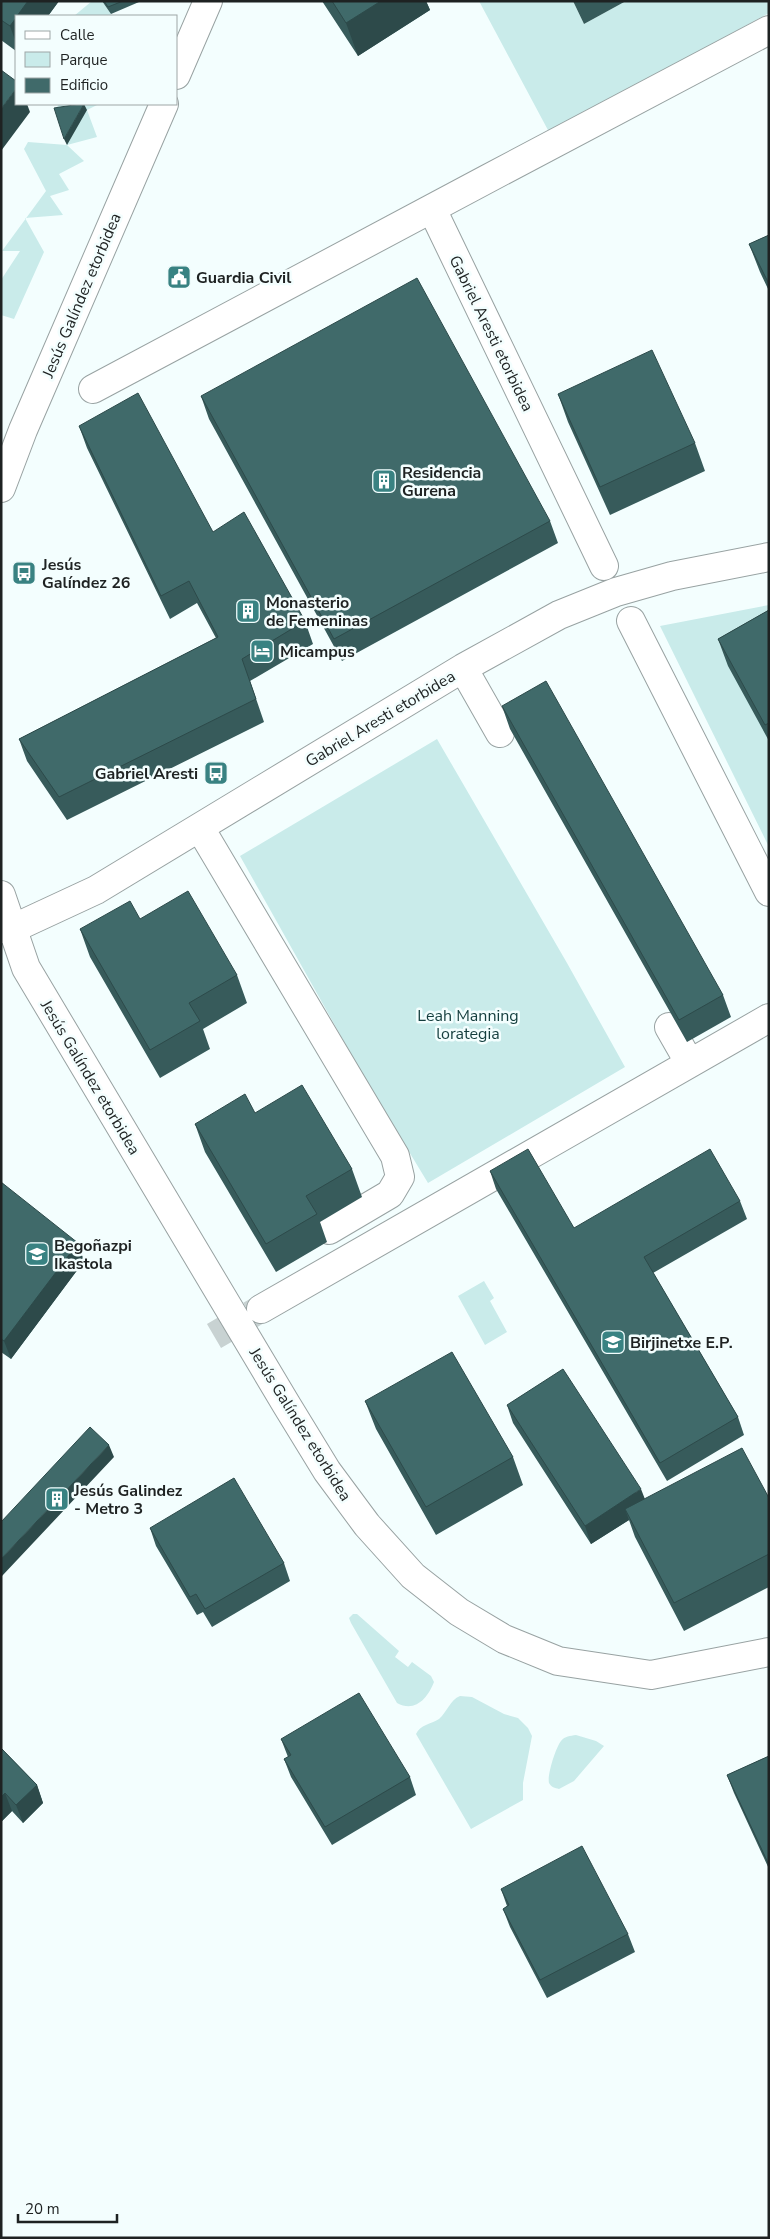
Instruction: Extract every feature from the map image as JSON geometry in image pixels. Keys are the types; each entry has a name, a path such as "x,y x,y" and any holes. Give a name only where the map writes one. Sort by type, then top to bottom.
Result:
{"street":[{"path":"178,71 208,1"},
{"path":"93,390 544,147 769,30"},
{"name":"Jesús Galíndez etorbidea","path":"1,488 23,430 164,105"},
{"name":"Gabriel Aresti etorbidea","path":"432,209 604,566"},
{"name":"Gabriel Aresti etorbidea","path":"6,930 96,890 463,668 559,615 616,592 672,576 769,557"},
{"path":"631,621 769,892"},
{"path":"463,668 500,733"},
{"path":"200,828 395,1156 400,1177 390,1194 329,1230"},
{"name":"Jesús Galíndez etorbidea","path":"1,895 6,930 26,968 322,1462 366,1525 413,1576 459,1612 504,1639 558,1661 651,1675 769,1652"},
{"path":"261,1310 689,1062 769,1018"},
{"path":"669,1027 689,1062"}],"green space":[{"path":"92,1 102,1 111,14 110,15 75,15"},
{"path":"479,1 573,1 584,24 626,1 769,1 769,13 549,132"},
{"path":"58,105 97,105 87,110 97,137 67,145 55,110"},
{"path":"28,142 67,145 84,161 59,174 69,190 50,196 63,215 26,218 46,191 24,149"},
{"path":"26,219 44,252 14,319 1,315 1,280 20,251 2,251"},
{"path":"769,605 769,847 660,626"},
{"name":"Leah Manning lorategia","path":"437,739 625,1067 428,1183 365,1079 240,856"},
{"path":"484,1281 494,1298 490,1301 507,1332 485,1345 458,1296"},
{"path":"353,1614 357,1614 399,1651 395,1657 408,1667 412,1662 431,1676 434,1682 420,1702 410,1706 397,1703 351,1623 349,1618"},
{"path":"460,1696 472,1697 504,1714 518,1718 528,1728 532,1736 523,1783 523,1800 471,1829 416,1734 423,1727 439,1719 454,1700"},
{"path":"576,1735 596,1741 604,1746 574,1781 559,1789 555,1788 549,1783 549,1779 557,1749 564,1738"}],"building":[{"path":"1,1 28,1 18,15 15,15 15,19 10,26 1,20"},
{"path":"104,1 123,1 108,7"},
{"path":"332,1 381,1 346,23"},
{"path":"1,70 15,80 15,90 1,109"},
{"path":"83,105 64,139 54,108"},
{"path":"769,235 769,284 749,244"},
{"name":"Residencia Gurena","path":"417,278 550,521 334,639 201,396"},
{"path":"652,350 695,443 600,487 558,394"},
{"name":"Monasterio de Femeninas","path":"138,393 213,532 244,512 305,621 242,659 256,699 59,797 19,739 218,637 189,581 161,596 79,426"},
{"path":"769,610 769,723 765,725 718,639"},
{"path":"546,681 723,995 679,1020 502,706"},
{"path":"188,891 237,975 189,1003 200,1021 150,1050 80,929 130,901 140,919"},
{"path":"302,1085 352,1169 306,1196 317,1214 266,1244 195,1124 245,1094 255,1113"},
{"path":"528,1149 574,1228 710,1149 740,1201 644,1257 738,1417 660,1463 490,1171"},
{"path":"1,1182 78,1243 4,1341 1,1339"},
{"path":"452,1352 513,1457 426,1507 365,1401"},
{"path":"563,1369 641,1489 585,1526 507,1405"},
{"path":"90,1427 109,1445 1,1559 1,1522"},
{"path":"742,1448 769,1498 769,1554 674,1603 625,1509"},
{"path":"234,1478 284,1563 205,1609 196,1594 190,1597 150,1528"},
{"path":"359,1693 410,1777 325,1827 284,1759 291,1755 281,1739"},
{"path":"1,1748 37,1785 16,1805 5,1793 1,1797"},
{"path":"769,1756 769,1865 727,1775"},
{"path":"582,1846 628,1934 540,1980 503,1909 509,1905 501,1889"}],"tunnel":[{"path":"214,1336 257,1311"}],"place":[{"name":"Guardia Civil","path":"179,277"},
{"name":"Residencia Gurena","path":"384,481"},
{"name":"Jesús Galíndez 26","path":"24,573"},
{"name":"Monasterio de Femeninas","path":"248,611"},
{"name":"Micampus","path":"262,651"},
{"name":"Gabriel Aresti","path":"216,773"},
{"name":"Begoñazpi Ikastola","path":"37,1254"},
{"name":"Birjinetxe E.P.","path":"613,1342"},
{"name":"Jesús Galindez - Metro 3","path":"57,1499"}]}
